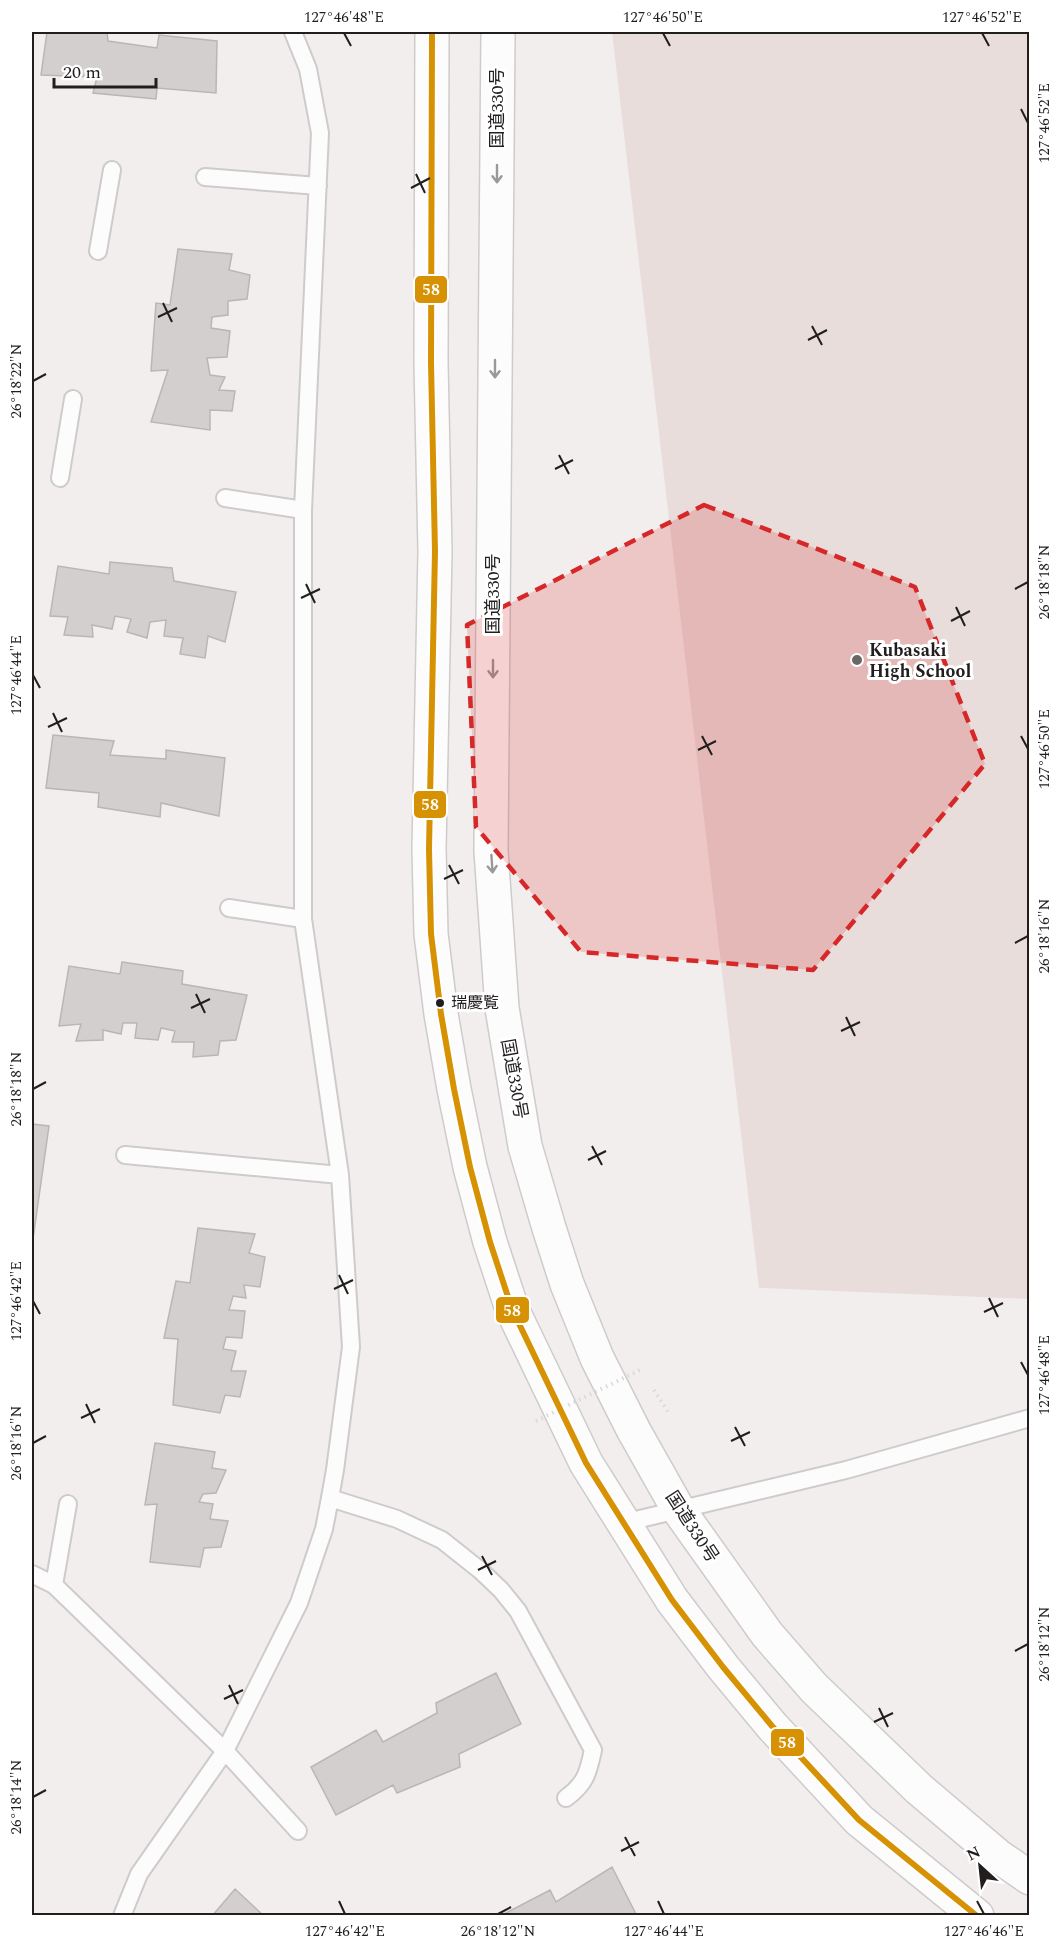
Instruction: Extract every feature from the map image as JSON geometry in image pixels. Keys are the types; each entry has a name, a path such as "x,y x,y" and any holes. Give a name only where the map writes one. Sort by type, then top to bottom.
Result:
{"highway":[{"path":"432,32 431,351 435,551 429,849 431,934 441,1014 454,1089 470,1167 490,1242 512,1309 586,1463 672,1600 772,1726 859,1820 976,1916"},
{"name":"国道330号","path":"498,32 491,851 502,1008 525,1146 567,1284 597,1358 634,1431 678,1509 767,1634 814,1688 919,1789 998,1856 1029,1878"}],"lane":[{"path":"122,1916 139,1874 225,1751 299,1603 324,1529 335,1470 351,1347 340,1175 303,919 303,510 320,133 308,69 293,32"},
{"path":"98,251 112,170"},
{"path":"205,177 318,186"},
{"path":"60,478 73,399"},
{"path":"225,498 303,510"},
{"path":"229,908 303,919"},
{"path":"125,1155 340,1175"},
{"path":"623,1523 846,1470 1029,1418"},
{"path":"330,1498 397,1519 442,1540 488,1577 518,1611 593,1750 580,1787 566,1798"},
{"path":"54,1585 68,1504"},
{"path":"32,1574 54,1585 225,1751 298,1831"}],"path":[{"path":"536,1421 642,1369"}],"highlighted area":[{"path":"704,505 915,587 985,764 813,970 581,952 476,827 467,625"}],"shaded area":[{"name":"Kubasaki High School","path":"612,32 1029,32 1029,1299 759,1288"}],"building":[{"path":"47,32 107,32 108,41 157,48 159,35 217,41 216,93 157,88 156,99 93,93 97,77 41,75"},
{"path":"178,249 232,254 229,270 250,275 247,299 228,301 228,315 212,317 211,328 230,331 227,357 207,358 210,375 225,377 219,390 235,391 232,411 210,410 210,430 151,422 168,370 151,371 156,303 170,305"},
{"path":"110,562 172,568 174,581 236,592 225,642 208,636 205,658 180,654 183,638 164,636 166,620 150,622 147,638 127,632 131,619 115,616 112,629 92,625 93,637 64,635 68,617 50,616 58,566 109,574"},
{"path":"53,735 114,741 110,755 166,759 166,750 225,758 219,816 161,803 160,817 98,807 99,793 46,788"},
{"path":"122,962 183,971 182,984 247,995 236,1040 220,1041 218,1055 193,1057 194,1042 172,1042 175,1031 161,1028 158,1040 135,1038 137,1023 123,1023 121,1034 103,1030 103,1040 76,1041 81,1024 59,1026 69,966 120,974"},
{"path":"32,1124 49,1126 32,1246"},
{"path":"198,1228 255,1234 249,1253 265,1257 260,1287 244,1285 246,1298 233,1296 229,1310 245,1311 242,1338 226,1337 223,1349 236,1351 231,1371 246,1371 240,1397 225,1395 220,1413 173,1405 178,1339 164,1338 176,1281 190,1283"},
{"path":"155,1443 215,1452 212,1468 226,1470 216,1493 203,1494 199,1502 213,1504 210,1519 228,1521 221,1547 204,1548 200,1567 150,1562 157,1504 145,1505"},
{"path":"496,1673 521,1724 459,1754 460,1767 397,1793 393,1785 336,1815 311,1767 376,1730 383,1742 437,1713 436,1703"},
{"path":"612,1867 637,1916 500,1916 550,1890 556,1902"},
{"path":"235,1889 264,1916 212,1916"}],"transit line":[{"name":"58","path":"432,32 431,363 435,551 429,849 431,934 441,1014 454,1089 470,1167 490,1242 512,1309 586,1463 672,1600 772,1726 859,1820 977,1916"}],"place":[{"name":"Kubasaki High School","path":"857,660"},
{"name":"瑞慶覧","path":"440,1003"}]}
